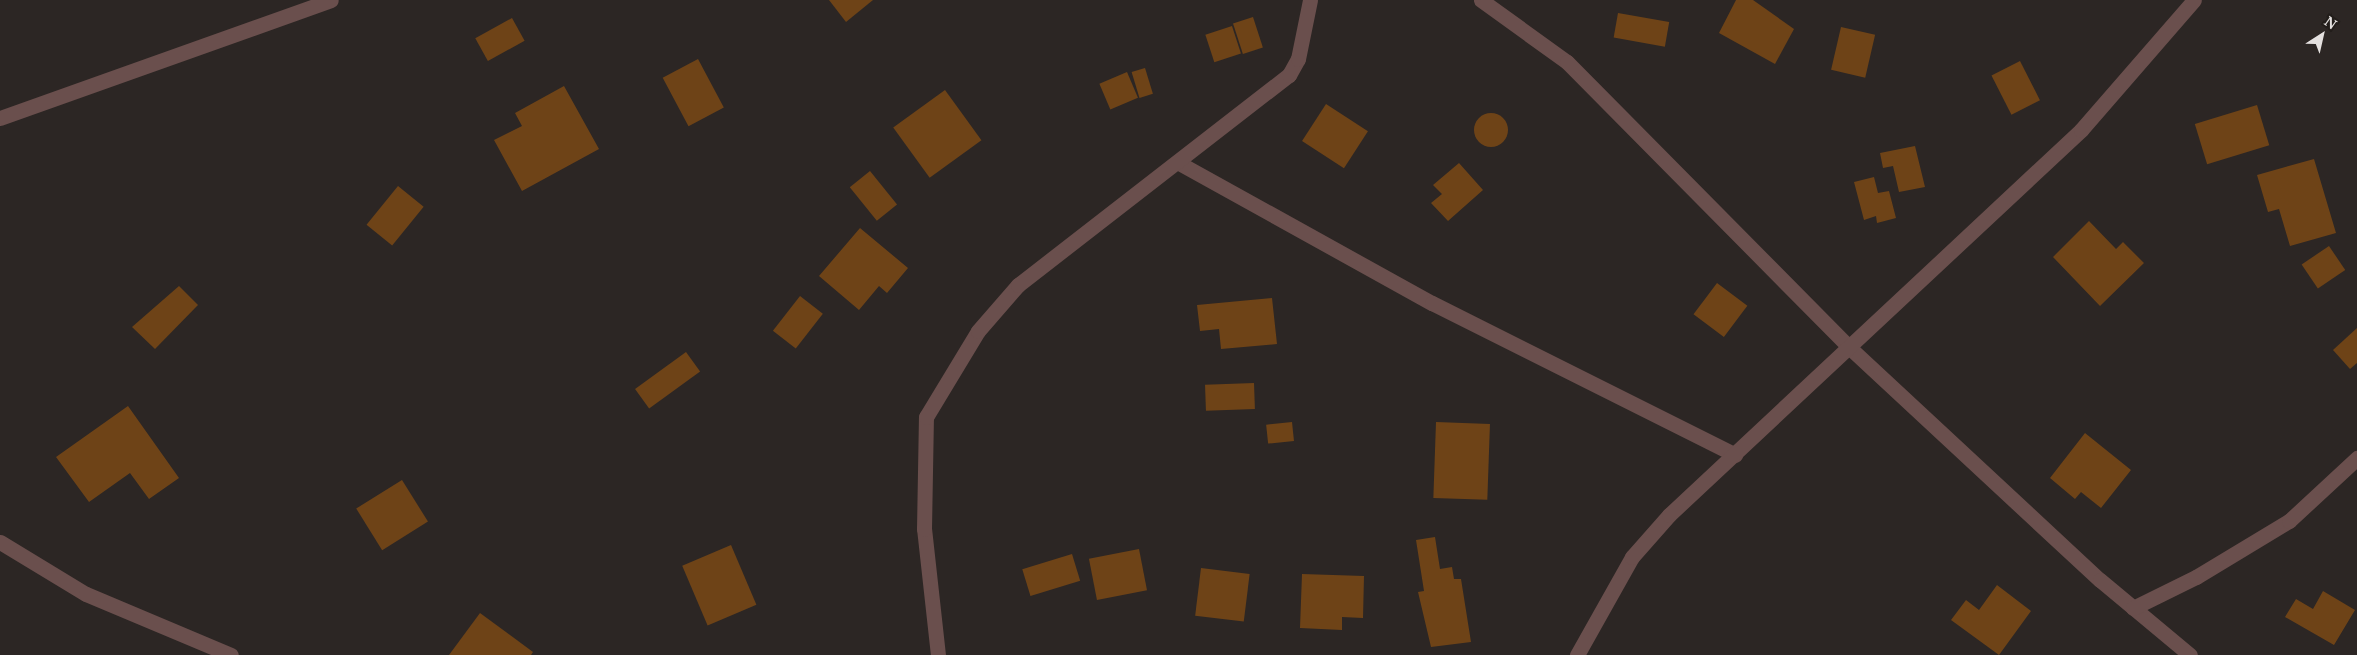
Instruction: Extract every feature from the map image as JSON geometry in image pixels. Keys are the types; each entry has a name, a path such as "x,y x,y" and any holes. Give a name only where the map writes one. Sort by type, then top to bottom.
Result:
{"street":[{"path":"0,118 331,0"},
{"path":"938,655 924,529 926,417 994,308 1018,284 1179,163 1289,75 1298,59 1310,0"},
{"path":"1481,0 1567,62 1850,348 2133,608 2190,655"},
{"path":"1576,655 1632,558 1669,515 1850,348 2081,130 2194,0"},
{"path":"1179,163 1432,303 1734,455"},
{"path":"2133,608 2283,526 2357,458"},
{"path":"0,542 86,594 231,655"}],"building":[{"path":"829,0 873,0 846,22"},
{"path":"1736,0 1753,0 1794,29 1775,64 1719,33"},
{"path":"1618,13 1669,22 1665,47 1614,38"},
{"path":"1253,17 1263,47 1243,54 1233,23"},
{"path":"512,18 525,41 488,61 475,38"},
{"path":"1232,26 1241,54 1214,62 1205,35"},
{"path":"1841,27 1875,35 1865,78 1831,70"},
{"path":"698,59 724,108 689,126 663,78"},
{"path":"2020,61 2040,100 2011,115 1991,76"},
{"path":"1145,68 1153,94 1140,98 1132,72"},
{"path":"1127,72 1138,98 1110,109 1099,84"},
{"path":"564,86 599,149 522,191 494,140 522,126 515,113"},
{"path":"945,90 981,140 930,178 893,128"},
{"path":"1326,104 1368,131 1344,168 1302,141"},
{"path":"2257,105 2269,145 2207,164 2195,124"},
{"path":"1491,113 1498,114 1503,118 1507,123 1507,137 1503,142 1498,146 1491,147 1484,146 1479,142 1475,137 1474,130 1475,123 1479,118 1484,114"},
{"path":"1915,146 1925,187 1899,192 1893,166 1883,168 1880,153"},
{"path":"2314,159 2336,233 2290,246 2279,209 2268,212 2257,175"},
{"path":"1459,163 1483,190 1448,221 1431,203 1442,194 1433,185"},
{"path":"870,171 897,204 877,221 850,187"},
{"path":"1874,177 1878,193 1889,191 1896,218 1877,223 1876,216 1864,220 1854,182"},
{"path":"398,186 424,207 392,246 367,225"},
{"path":"2089,221 2116,249 2123,242 2144,263 2100,306 2053,257"},
{"path":"860,228 908,268 887,293 879,286 859,310 819,276"},
{"path":"2329,246 2345,270 2318,288 2302,264"},
{"path":"1717,283 1747,306 1724,337 1694,314"},
{"path":"179,286 198,305 155,349 132,327"},
{"path":"800,296 823,314 796,349 773,331"},
{"path":"1272,298 1277,344 1221,349 1219,329 1200,331 1197,305"},
{"path":"2357,328 2357,363 2350,369 2333,350"},
{"path":"686,352 700,371 649,408 635,389"},
{"path":"1254,383 1255,409 1206,411 1205,385"},
{"path":"128,406 179,478 149,499 130,473 89,502 56,457"},
{"path":"1292,422 1294,441 1268,444 1266,425"},
{"path":"1436,422 1490,424 1487,500 1433,498"},
{"path":"2085,433 2131,470 2101,508 2081,492 2075,499 2050,478"},
{"path":"402,480 428,522 382,550 356,509"},
{"path":"1435,537 1440,569 1452,567 1454,579 1461,579 1471,642 1431,647 1418,592 1424,591 1416,540"},
{"path":"731,545 756,605 708,626 682,566"},
{"path":"1139,549 1147,590 1097,600 1089,559"},
{"path":"1072,554 1080,581 1030,596 1022,569"},
{"path":"1201,568 1250,574 1244,622 1195,616"},
{"path":"1302,574 1364,576 1363,618 1342,617 1342,630 1300,628"},
{"path":"1997,585 2031,611 1999,655 1951,620 1966,600 1979,610"},
{"path":"2323,591 2355,610 2334,645 2285,617 2296,599 2313,609"},
{"path":"480,613 533,652 531,655 449,655"}]}
